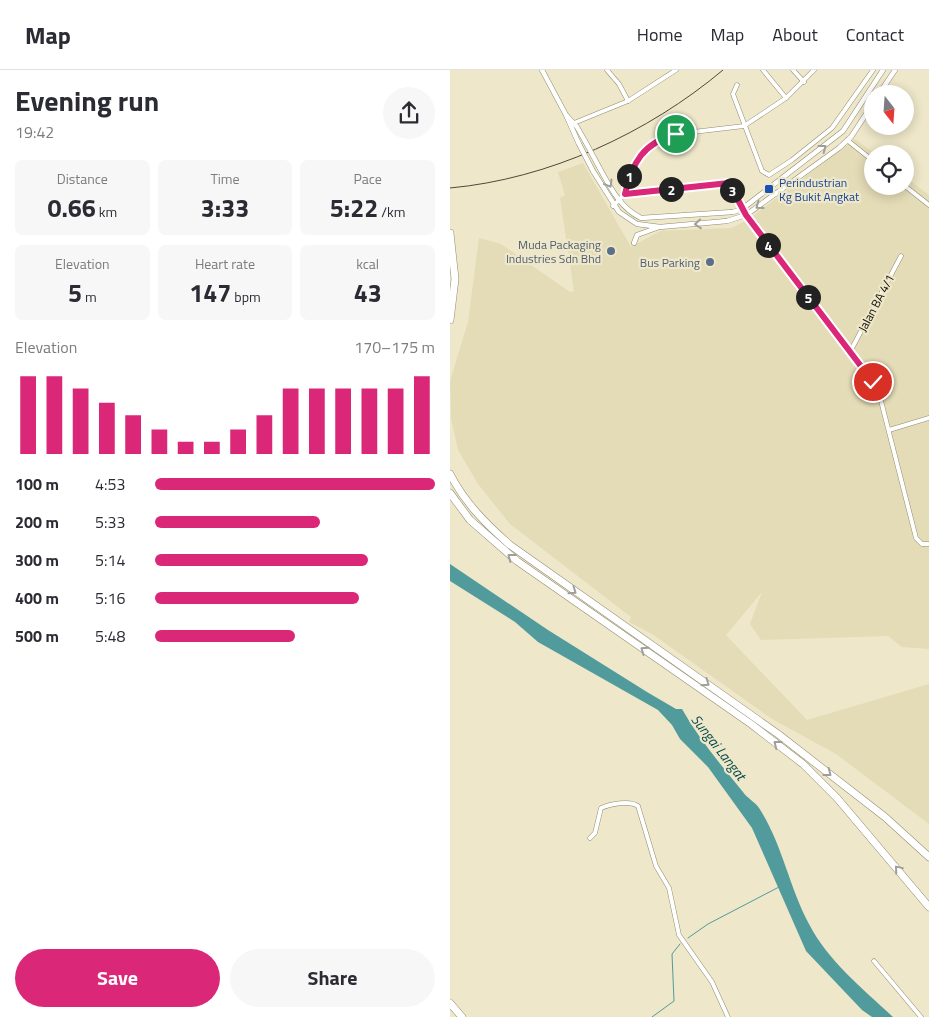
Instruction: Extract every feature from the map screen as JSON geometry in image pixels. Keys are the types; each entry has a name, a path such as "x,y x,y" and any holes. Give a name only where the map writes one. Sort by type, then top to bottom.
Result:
{"highway":[{"path":"450,232 455,279 450,320"},
{"path":"450,474 465,500 510,545 778,734 885,817 929,857"},
{"path":"450,493 470,520 517,561 751,724 803,764 837,798 929,906"},
{"path":"450,1003 462,1017"}],"street":[{"path":"542,70 593,172 613,206 624,217 637,224 660,227 727,221 746,215 847,140 864,116"},
{"path":"607,70 619,84 628,101"},
{"path":"574,123 628,101 676,70"},
{"path":"763,70 786,98"},
{"path":"793,70 804,82"},
{"path":"613,206 620,202 625,194 631,170 654,142 676,134 744,126 786,98 814,70"},
{"path":"737,85 733,94 744,126 765,174 773,174 832,128 873,70"},
{"path":"566,115 574,123 620,202 632,214 641,218 652,219 724,214 742,209 843,131 883,70"},
{"path":"886,85 896,70"},
{"path":"847,140 864,154"},
{"path":"792,160 798,167"},
{"path":"625,194 729,183 746,215 851,350 879,393 916,538 922,544 929,544"},
{"path":"914,193 929,205"},
{"path":"634,243 637,235 660,227"},
{"name":"Jalan BA 4/1","path":"851,350 902,256"},
{"path":"889,430 929,418"},
{"path":"590,838 595,833 601,808 608,805 631,803 638,806 656,866 669,888 679,935 712,982 728,1017"},
{"path":"874,961 921,1017"}],"shaded area":[{"path":"855,139 864,146 864,195 914,195 914,184 929,195 929,649 902,647 888,636 761,640 750,624 762,592 726,635 807,720 929,684 929,824 836,754 772,719 652,634 629,622 631,617 510,524 478,484 458,450 451,418 450,381 468,322 479,238 501,244 570,292 574,291 560,198 565,195 558,172 583,163 631,247 660,231 731,228 746,221"}],"water":[{"path":"450,564 548,630 647,692 676,709 682,709 719,762 759,808 780,850 802,910 817,937 846,974 893,1017 872,1017 862,1010 806,951 752,828 708,767 680,739 672,725 658,710 538,642 515,622 450,581"}],"waterway":[{"path":"688,938 708,924 779,887"},
{"path":"652,1017 674,1001 672,954 680,944"}],"railway":[{"path":"450,188 524,175 596,149 630,133 663,114 723,70"}],"place":[{"name":"Perindustrian Kg Bukit Angkat","path":"769,189"},
{"name":"Muda Packaging Industries Sdn Bhd","path":"611,251"},
{"name":"Bus Parking","path":"710,262"}],"route":[{"path":"676,134 654,142 649,147 631,170 625,194 729,183 732,192 746,215 791,276 851,350 873,382"}],"water label":[{"name":"Sungai Langat","path":"719,747"}]}
